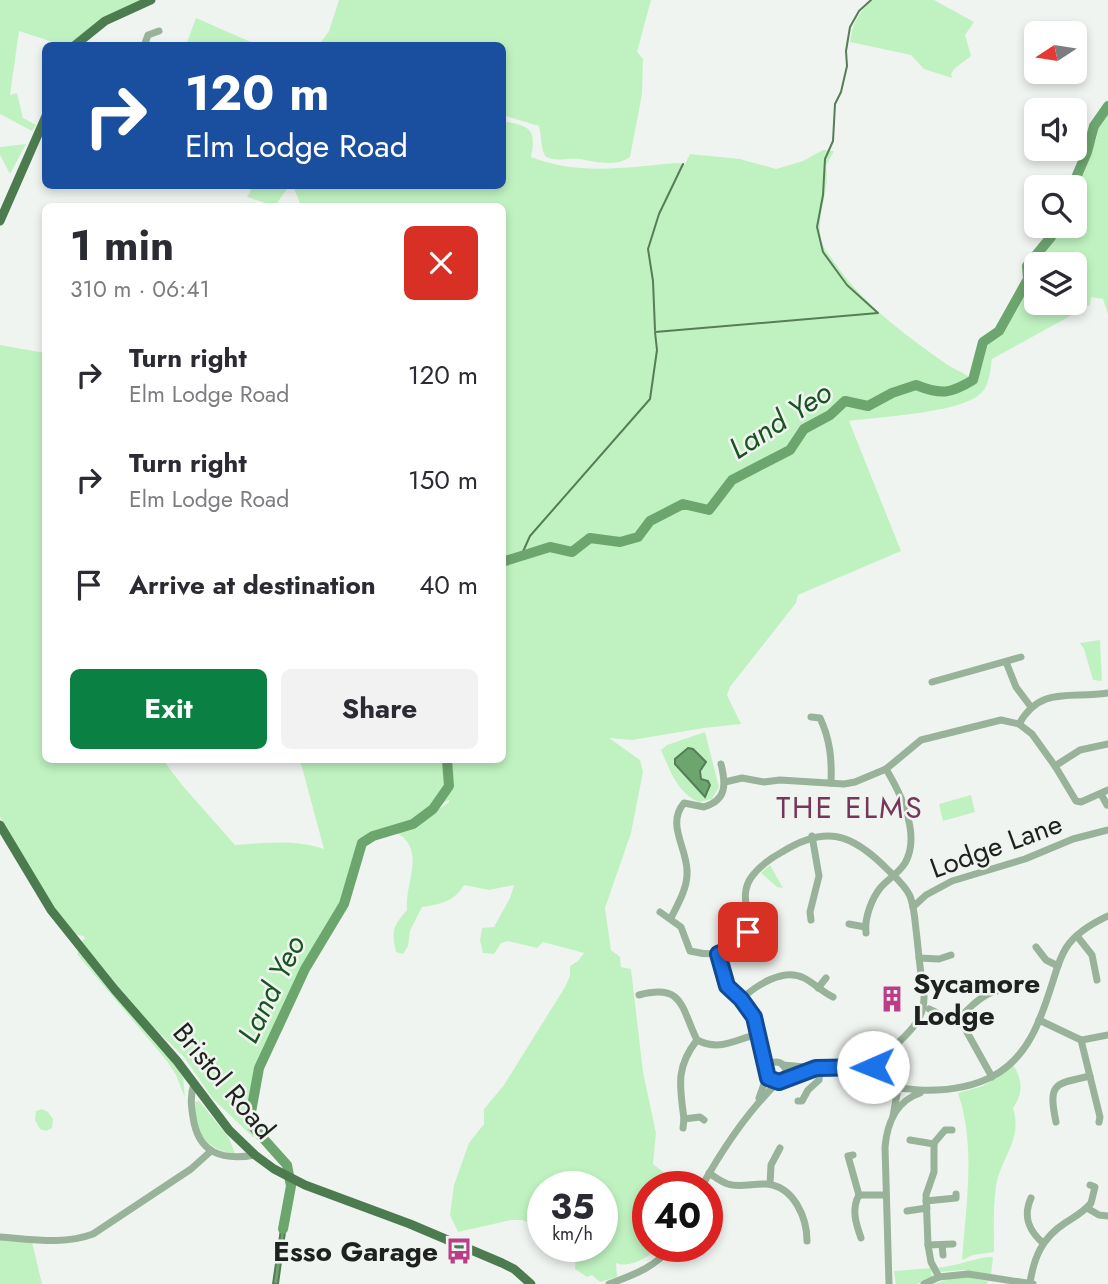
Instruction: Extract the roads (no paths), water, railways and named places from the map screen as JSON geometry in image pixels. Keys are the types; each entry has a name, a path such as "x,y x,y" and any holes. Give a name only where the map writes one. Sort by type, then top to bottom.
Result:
{"main road":[{"path":"79,42 105,21 151,0"},
{"path":"0,221 42,125"},
{"name":"Bristol Road","path":"0,825 51,910 229,1130 255,1155 295,1180 410,1223 494,1259 535,1284"}],"street":[{"path":"145,42 148,35 159,31"},
{"path":"932,682 1021,657"},
{"path":"1006,662 1016,687 1031,707"},
{"path":"1018,724 1031,707 1051,696 1108,693"},
{"path":"828,711 816,717 831,753 831,783"},
{"path":"725,782 742,778 764,782 855,782 886,769 922,739 994,721 1018,724 1032,734 1076,801 1081,802 1105,792 1107,805"},
{"path":"1055,766 1080,750 1108,744"},
{"path":"671,918 687,874 676,824 678,813 686,803 702,807 713,803 723,794 725,782 721,764"},
{"path":"849,924 866,930 875,896 905,863 909,837 903,804 886,769"},
{"name":"Lodge Lane","path":"878,1069 922,1014 924,996 913,907 926,895 946,884 1025,859 1073,839 1108,830"},
{"path":"660,912 683,929 690,951 718,954 738,947 747,938 744,897 751,877 769,860 800,840 826,835 852,842 874,856 908,893 913,907"},
{"path":"811,920 808,907 819,876 812,836"},
{"path":"900,1091 965,1086 992,1077 1019,1054 1039,1020 1067,947 1077,936 1108,916"},
{"path":"1077,936 1091,955 1099,976"},
{"path":"1040,949 1047,961 1058,966"},
{"path":"718,954 725,982 754,1017 767,1073 773,1081 818,1068"},
{"path":"919,958 947,955"},
{"path":"741,999 760,984 790,975 802,977 833,997"},
{"path":"818,989 826,978"},
{"path":"958,1021 965,1012 989,994 1003,994 1012,986"},
{"path":"648,1004 642,994 659,991 675,997 696,1040 709,1046 718,1046 759,1034"},
{"path":"929,1009 958,1021 975,1044 992,1077"},
{"path":"1039,1020 1082,1041 1104,1037"},
{"path":"696,1040 680,1071 684,1124 700,1117 704,1120"},
{"path":"1082,1041 1102,1118"},
{"path":"710,1171 754,1108 786,1073 761,1043"},
{"path":"754,1108 772,1063 818,1068 868,1066 878,1069 900,1091 909,1094 893,1116"},
{"path":"799,1101 802,1101 808,1090 819,1080 818,1068"},
{"path":"1053,1120 1052,1099 1058,1086 1066,1081 1090,1076"},
{"path":"194,1084 191,1097 194,1126 201,1141 211,1151 237,1158 255,1155"},
{"path":"900,1091 900,1100 930,1090"},
{"path":"889,1284 884,1147 900,1091"},
{"path":"939,1277 931,1262 926,1205 927,1190 934,1172 934,1144 947,1128"},
{"path":"914,1144 934,1144"},
{"path":"770,1184 771,1165 780,1148"},
{"path":"0,1237 56,1240 88,1236 191,1169 211,1151"},
{"path":"853,1155 848,1156 859,1195 854,1209 858,1235"},
{"path":"723,1181 731,1185 770,1184 782,1189 794,1200 803,1217 807,1241"},
{"path":"924,1284 939,1277 968,1274 1032,1284 1035,1260 1043,1242 1058,1227 1087,1208 1093,1198 1095,1185"},
{"path":"912,1208 956,1198 956,1194"},
{"path":"859,1195 886,1195"},
{"path":"1031,1196 1027,1212 1028,1224 1034,1235 1043,1242"},
{"path":"1087,1208 1098,1215 1108,1216"},
{"path":"807,1232 816,1232"},
{"path":"928,1245 953,1244"},
{"path":"942,1245 943,1255"},
{"path":"612,1283 642,1271 655,1262"}],"waterway":[{"path":"521,556 530,536 650,399 657,350 655,332 878,313 847,285 823,252 817,227 823,195 825,159 833,141 835,104 841,92 847,66 846,51 850,27 859,11 871,0"},
{"name":"Land Yeo","path":"1077,175 1094,126 1108,106"},
{"path":"655,330 653,281 648,249 659,214 683,164"},
{"name":"Land Yeo","path":"506,561 550,547 572,552 590,538 620,542 638,537 650,521 683,504 709,510 732,480 790,450 804,429 830,415 845,401 868,406 892,393 916,385 939,392 958,388 973,380 983,342 999,331 1028,279 1027,266 1050,238"},
{"name":"Land Yeo","path":"283,1229 291,1186 287,1165 253,1127 251,1112 259,1068 305,969 344,904 362,843 373,836 413,824 433,809 449,786 447,763"}],"place":[{"name":"Sycamore Lodge","path":"892,999"},
{"name":"Esso Garage","path":"459,1251"}],"district":[{"name":"THE ELMS","path":"850,807"}]}
